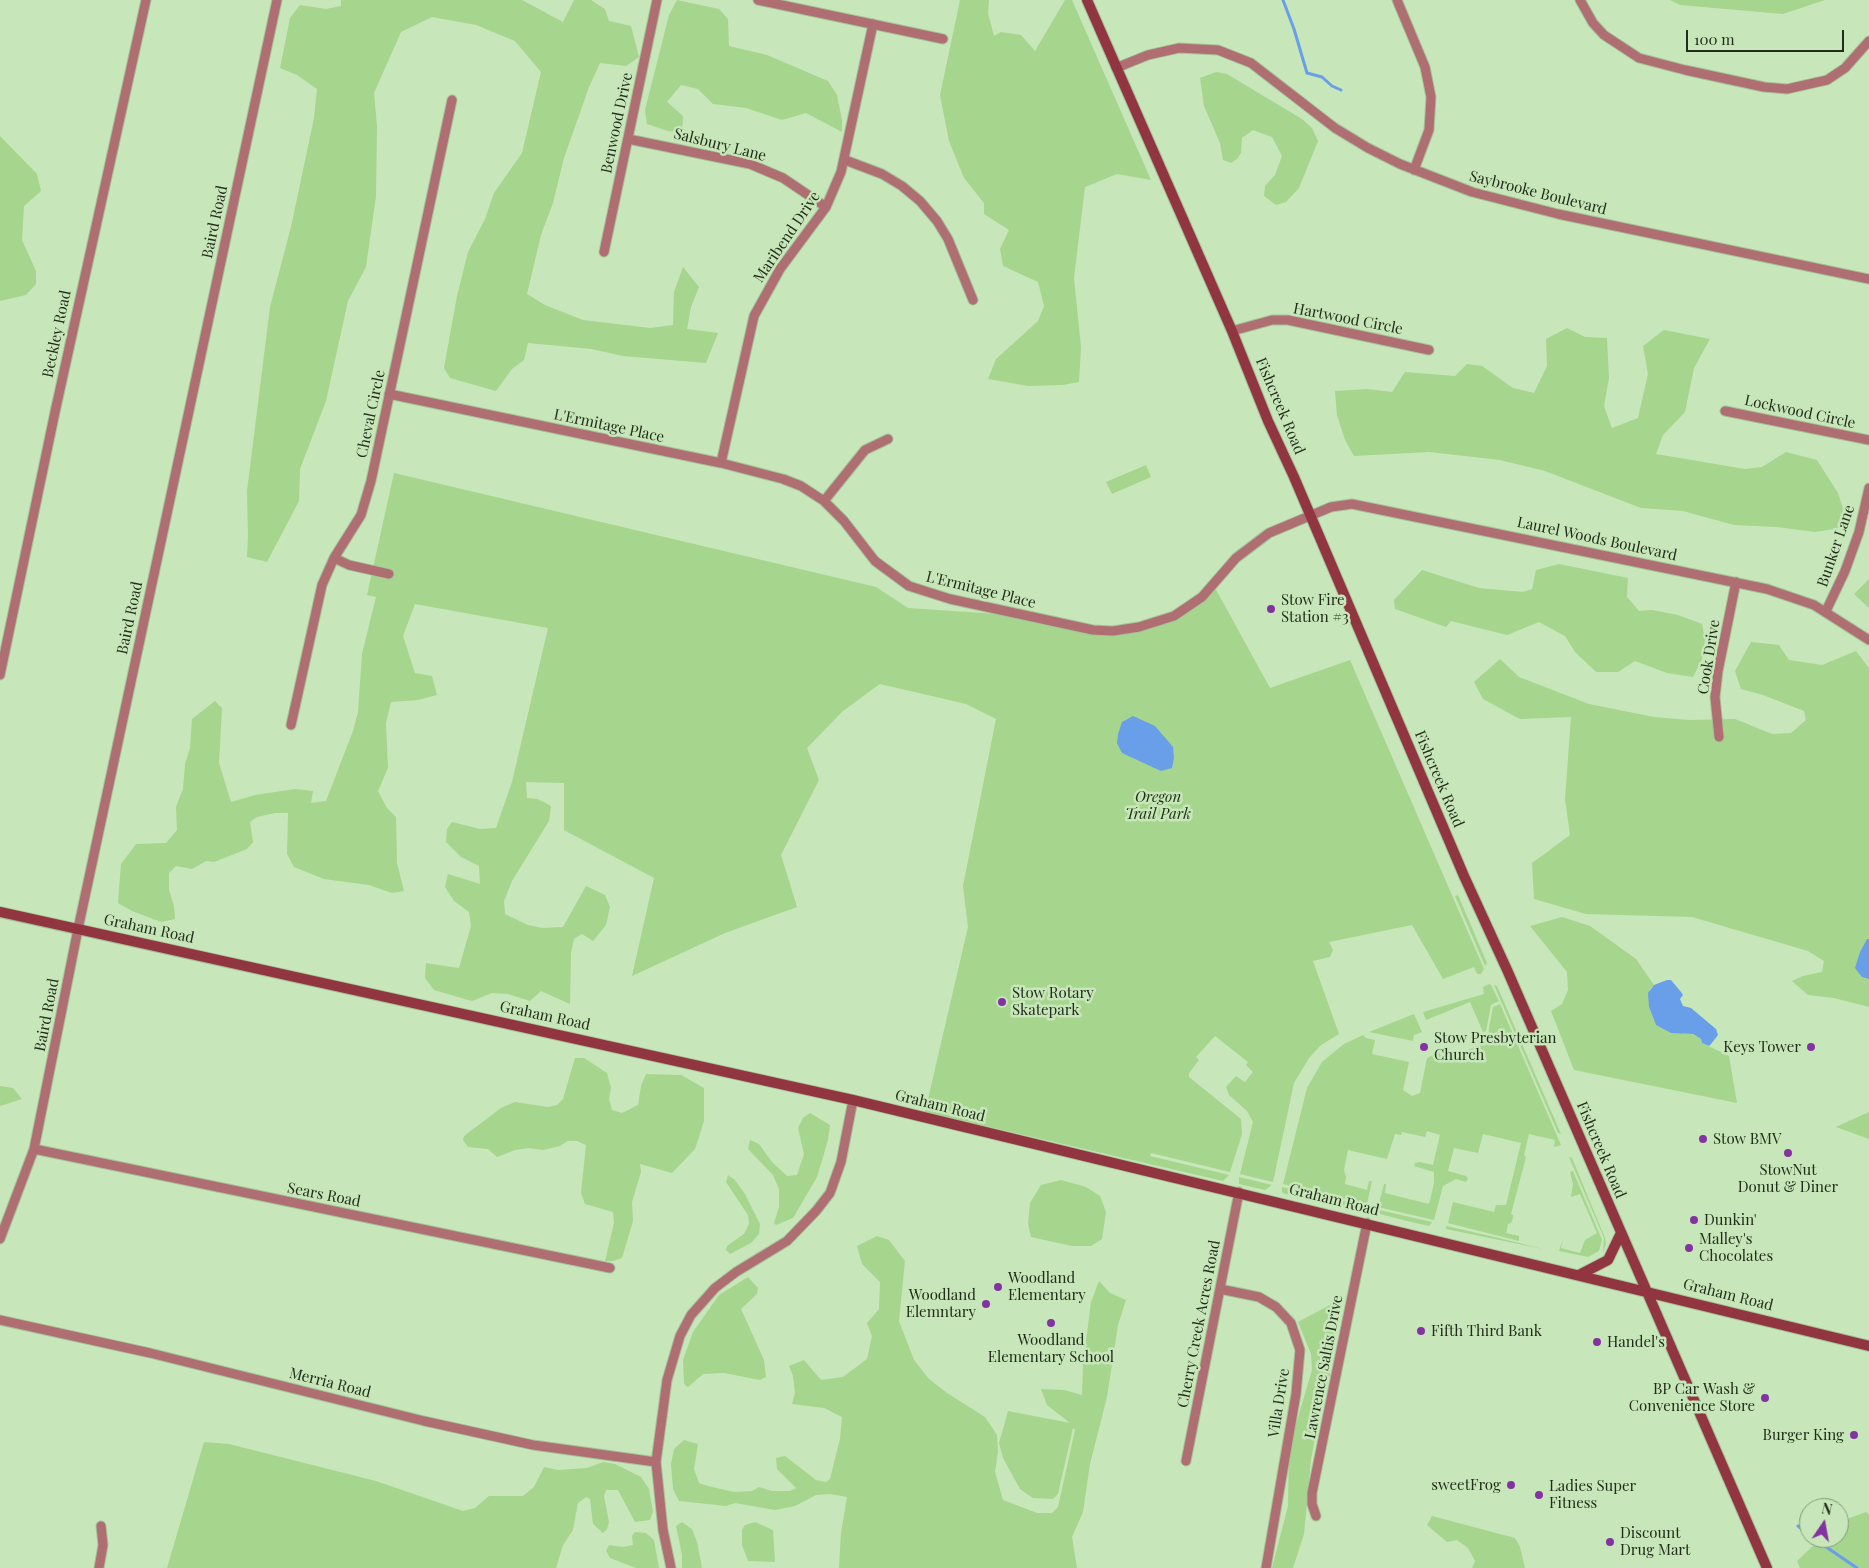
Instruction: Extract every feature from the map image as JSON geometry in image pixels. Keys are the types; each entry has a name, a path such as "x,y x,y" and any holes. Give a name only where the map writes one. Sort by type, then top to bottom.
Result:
{"main road":[{"name":"Fishcreek Road","path":"1087,0 1232,331 1308,515 1767,1568"},
{"name":"Graham Road","path":"0,912 853,1100 993,1136 1238,1192 1869,1346"},
{"path":"1579,1275 1608,1260 1621,1233"}],"street":[{"name":"Beckley Road","path":"0,675 61,384 146,0"},
{"name":"Baird Road","path":"0,1239 34,1149 78,929 277,0"},
{"name":"Benwood Drive","path":"604,252 657,0"},
{"path":"758,0 943,39"},
{"path":"1396,0 1425,67 1431,96 1429,130 1414,170"},
{"path":"1580,0 1593,23 1604,35 1640,58 1685,70 1764,86 1787,89 1827,80 1845,68 1869,41"},
{"name":"Maribend Drive","path":"721,463 754,316 780,269 826,207 836,186 845,160 873,24"},
{"name":"Saybrooke Boulevard","path":"1116,68 1148,55 1179,48 1203,47 1237,56 1273,78 1335,128 1393,161 1472,192 1517,205 1869,279"},
{"name":"Cheval Circle","path":"291,725 322,584 334,558 350,534 365,505 452,100"},
{"name":"Salsbury Lane","path":"628,139 750,164 783,178 826,207"},
{"path":"845,160 893,180 910,192 928,210 948,239 973,300"},
{"name":"Hartwood Circle","path":"1232,331 1272,320 1288,320 1429,350"},
{"name":"L'Ermitage Place","path":"390,394 721,463 783,479 801,486 824,501 844,521 875,561 909,586 950,599 1068,625 1113,631 1138,627 1174,616 1202,597 1249,548 1269,533 1308,515"},
{"name":"Lockwood Circle","path":"1725,411 1869,440"},
{"path":"824,501 865,450 888,439"},
{"name":"Bunker Lane","path":"1826,611 1848,563 1861,523 1869,488"},
{"name":"Laurel Woods Boulevard","path":"1308,515 1336,506 1352,504 1371,506 1736,582 1783,593 1826,611 1869,640"},
{"path":"334,558 349,565 389,574"},
{"name":"Cook Drive","path":"1720,737 1715,697 1718,671 1736,582"},
{"path":"671,1568 663,1530 656,1462 667,1380 680,1336 691,1315 715,1288 736,1272 787,1241 830,1193 837,1176 853,1100"},
{"name":"Sears Road","path":"34,1149 610,1268"},
{"name":"Cherry Creek Acres Road","path":"1186,1461 1238,1192"},
{"name":"Lawrence Saltis Drive","path":"1316,1516 1312,1504 1312,1493 1367,1224"},
{"name":"Villa Drive","path":"1220,1289 1249,1294 1276,1307 1290,1323 1300,1350 1296,1394 1266,1568"},
{"name":"Merria Road","path":"0,1320 150,1352 424,1421 533,1446 656,1462"},
{"path":"99,1568 102,1526"}],"green space":[{"path":"341,0 522,0 563,22 574,0 591,0 605,9 609,21 631,26 639,57 626,66 600,63 589,87 564,158 553,203 541,235 527,294 545,305 583,320 650,328 673,325 674,292 683,267 699,287 691,307 687,329 718,333 706,363 623,356 592,349 528,343 524,360 512,369 496,391 450,378 444,368 457,296 468,252 485,219 494,193 522,153 541,72 515,41 476,25 432,17 401,32 374,93 377,126 376,196 366,267 348,301 326,401 300,469 299,501 267,562 247,557 247,491 270,307 291,227 314,118 317,89 297,75 280,68 290,18 300,5 326,9 341,6"},
{"path":"677,0 719,9 728,19 729,46 767,55 828,81 837,95 842,120 842,132 806,113 782,120 746,108 713,104 698,89 681,85 667,102 683,116 682,132 668,131 647,124 645,110 669,15"},
{"path":"960,0 989,0 988,13 994,36 1001,32 1021,35 1035,51 1065,0 1072,0 1151,180 1117,174 1085,187 1074,278 1081,347 1079,382 1063,385 1028,386 988,379 996,359 1038,321 1044,306 1038,282 1003,266 1000,249 1009,230 984,214 984,203 964,178 949,141 940,95"},
{"path":"1670,0 1825,0 1783,14 1680,5"},
{"path":"1216,72 1227,74 1302,119 1312,128 1318,141 1299,188 1286,202 1276,205 1264,196 1265,186 1275,175 1282,156 1272,137 1253,130 1242,138 1241,153 1237,159 1231,163 1223,160 1220,143 1204,106 1200,78"},
{"path":"0,136 37,174 41,191 24,206 22,240 36,271 36,284 26,295 0,301"},
{"path":"1567,328 1585,337 1607,338 1609,378 1604,406 1612,428 1638,418 1648,374 1643,346 1664,330 1710,339 1694,368 1685,412 1663,435 1656,454 1745,469 1762,467 1786,452 1817,460 1838,493 1843,508 1840,528 1815,532 1777,527 1734,525 1683,511 1641,508 1545,471 1500,460 1429,452 1354,456 1345,440 1337,415 1335,391 1367,389 1392,392 1405,372 1455,376 1467,364 1482,366 1513,388 1534,393 1547,366 1546,339"},
{"path":"1146,465 1151,477 1112,494 1106,482"},
{"name":"Oregon Trail Park","path":"394,473 876,587 908,608 1027,616 1113,631 1174,616 1214,586 1270,688 1350,660 1484,969 1481,974 1477,974 1474,967 1443,979 1412,925 1329,942 1333,950 1330,957 1313,961 1339,1034 1321,1045 1309,1058 1294,1083 1273,1182 1240,1174 1253,1122 1247,1111 1229,1095 1226,1087 1236,1076 1245,1082 1253,1072 1246,1065 1248,1062 1215,1036 1196,1057 1199,1060 1189,1073 1189,1077 1241,1119 1242,1134 1230,1172 1151,1153 1150,1156 1229,1175 1223,1181 925,1112 968,927 963,886 996,719 966,704 880,684 843,711 807,748 819,780 781,855 797,907 725,933 632,976 654,878 564,830 564,783 526,782 527,798 538,799 551,806 549,821 512,881 504,901 505,914 528,925 542,928 563,927 586,886 605,895 610,907 606,925 593,941 582,934 574,939 571,953 570,1004 541,991 530,1001 508,994 492,993 472,1001 434,990 425,978 426,963 459,968 471,926 469,912 454,901 445,887 448,874 480,884 479,866 461,857 446,842 447,829 452,822 480,829 496,828 512,782 548,628 415,604 403,636 415,673 432,676 437,695 418,700 391,702 386,723 388,768 378,791 387,808 396,817 397,863 404,891 392,893 369,885 324,879 294,867 287,854 288,813 275,813 257,817 250,822 253,842 247,849 214,862 206,861 192,869 176,866 169,873 169,890 174,906 175,919 161,922 132,911 118,903 121,864 136,844 166,843 177,830 176,807 183,789 185,764 190,748 192,719 215,701 222,708 219,763 231,802 255,795 295,789 313,791 311,803 326,801 353,731 358,712 362,654 376,597 367,595"},
{"path":"1559,564 1628,578 1627,597 1639,611 1652,610 1678,615 1702,624 1705,640 1702,659 1693,677 1667,673 1635,661 1618,672 1596,672 1575,652 1565,636 1539,622 1507,635 1451,621 1446,627 1395,609 1394,600 1422,570 1479,588 1523,592 1532,589 1536,570"},
{"path":"1869,579 1869,608 1854,594"},
{"path":"1751,642 1779,645 1789,660 1822,665 1856,651 1869,668 1869,1007 1834,998 1808,995 1792,981 1803,976 1822,972 1824,961 1808,951 1692,917 1586,914 1534,899 1532,863 1570,835 1565,799 1571,717 1520,719 1483,699 1474,682 1500,659 1519,677 1589,704 1654,717 1689,720 1735,719 1772,734 1791,733 1806,720 1804,711 1763,695 1741,689 1735,671"},
{"path":"1458,895 1487,963 1485,966 1455,896"},
{"path":"1562,917 1590,926 1636,959 1654,985 1650,989 1649,1007 1656,1025 1685,1034 1692,1034 1701,1039 1702,1043 1729,1056 1737,1103 1574,1070 1551,1011 1562,1004 1568,990 1567,972 1530,926"},
{"path":"1489,984 1499,1001 1491,1005 1486,1031 1483,1032 1470,1002 1426,1020 1423,1012 1484,994 1483,987"},
{"path":"1494,985 1497,986 1561,1134 1558,1133"},
{"path":"1500,1004 1561,1145 1554,1147 1555,1140 1529,1134 1524,1155 1526,1157 1511,1214 1513,1218 1511,1223 1508,1224 1506,1233 1519,1236 1519,1241 1448,1223 1453,1202 1494,1212 1496,1205 1506,1205 1521,1143 1483,1134 1478,1153 1454,1148 1448,1171 1466,1176 1468,1179 1466,1182 1456,1179 1443,1186 1434,1220 1378,1207 1384,1184 1386,1184 1385,1193 1429,1204 1434,1183 1434,1172 1414,1166 1415,1163 1420,1162 1433,1165 1440,1135 1427,1131 1425,1137 1402,1132 1401,1135 1395,1134 1387,1159 1348,1150 1344,1170 1345,1184 1367,1190 1369,1181 1372,1181 1367,1204 1283,1184 1307,1088 1322,1062 1344,1044 1363,1035 1366,1038 1375,1040 1372,1054 1409,1062 1403,1090 1412,1096 1420,1093 1427,1058 1439,1052 1443,1060 1487,1042 1485,1035 1488,1034 1493,1007"},
{"path":"1414,1014 1422,1032 1414,1035 1413,1041 1369,1032"},
{"path":"575,1058 584,1058 607,1073 611,1088 609,1099 612,1110 622,1113 638,1105 641,1086 646,1074 681,1075 704,1088 704,1121 695,1149 672,1173 640,1164 641,1172 632,1202 633,1221 622,1258 613,1261 605,1261 614,1223 613,1212 585,1204 581,1193 586,1145 577,1141 568,1141 560,1146 543,1150 529,1148 515,1150 497,1157 488,1149 468,1147 463,1140 464,1136 501,1108 515,1102 548,1107 557,1105 563,1099"},
{"path":"0,1086 13,1088 22,1099 0,1106"},
{"path":"1869,1112 1869,1139 1836,1127"},
{"path":"810,1113 830,1125 828,1140 817,1177 793,1218 776,1225 774,1223 779,1207 779,1189 773,1175 748,1149 750,1140 759,1144 772,1162 787,1176 797,1175 804,1154 798,1128 803,1118"},
{"path":"1569,1157 1572,1158 1605,1238 1606,1244 1603,1253 1604,1238"},
{"path":"1573,1171 1602,1240 1599,1251 1588,1257 1559,1251 1563,1239 1561,1248 1580,1253 1585,1240 1597,1233 1580,1194 1571,1197 1573,1184 1570,1172"},
{"path":"728,1175 735,1180 745,1194 760,1224 759,1234 751,1243 730,1254 726,1250 727,1246 744,1234 749,1224 748,1215 726,1182"},
{"path":"1239,1177 1272,1185 1265,1190 1239,1184"},
{"path":"1061,1180 1086,1187 1100,1196 1106,1212 1102,1239 1091,1246 1072,1246 1031,1237 1028,1224 1030,1203 1041,1185"},
{"path":"1282,1187 1366,1206 1363,1210 1285,1194 1282,1192"},
{"path":"1379,1210 1432,1222 1429,1226 1380,1214"},
{"path":"1446,1226 1499,1238 1543,1249 1446,1229"},
{"path":"877,1236 889,1240 905,1261 899,1321 914,1360 929,1379 985,1417 997,1435 998,1452 995,1472 1003,1500 1037,1513 1052,1513 1058,1507 1075,1430 1073,1428 1058,1494 1053,1499 1033,1498 1020,1489 1003,1458 999,1443 1008,1411 1070,1423 1047,1405 1041,1389 1064,1390 1082,1395 1083,1365 1091,1302 1099,1281 1110,1293 1126,1300 1118,1325 1107,1397 1090,1464 1083,1512 1072,1537 1077,1568 839,1568 841,1533 847,1497 830,1494 816,1495 795,1506 775,1510 735,1503 726,1506 679,1501 673,1489 671,1464 674,1449 684,1440 698,1444 694,1469 699,1483 708,1486 734,1492 752,1491 759,1487 772,1491 790,1491 796,1488 777,1469 776,1458 785,1456 816,1480 826,1482 830,1479 840,1439 842,1417 824,1408 792,1404 795,1393 793,1376 789,1366 804,1360 821,1380 843,1377 867,1359 872,1336 867,1323 879,1309 880,1282 862,1264 857,1246"},
{"path":"748,1277 758,1288 757,1294 741,1309 764,1360 766,1377 760,1380 724,1373 703,1374 688,1387 686,1386 684,1383 683,1360 693,1332 719,1295"},
{"path":"1334,1295 1340,1298 1340,1309 1330,1356 1330,1375 1319,1415 1311,1460 1304,1534 1293,1568 1272,1568 1288,1506 1289,1448 1312,1370 1311,1354 1298,1322 1330,1305"},
{"path":"204,1442 229,1444 376,1481 463,1511 475,1508 489,1496 523,1496 534,1487 544,1467 558,1470 587,1468 603,1462 615,1464 641,1477 649,1489 653,1512 650,1520 635,1522 618,1490 606,1490 604,1496 609,1522 607,1529 603,1533 593,1524 590,1499 586,1497 578,1503 573,1530 563,1545 556,1568 167,1568"},
{"path":"1866,1512 1869,1514 1869,1568 1800,1568 1797,1561 1811,1548 1849,1548 1849,1518"},
{"path":"1432,1516 1515,1538 1520,1547 1525,1568 1472,1568 1475,1561 1468,1548 1457,1540 1447,1542 1427,1525"},
{"path":"682,1522 692,1529 697,1542 702,1568 682,1568 682,1555 676,1526"},
{"path":"755,1522 773,1530 775,1562 748,1561 742,1545 742,1530 745,1525"},
{"path":"635,1532 646,1533 654,1540 659,1568 636,1568 610,1558 606,1551 609,1545 623,1547 633,1545 632,1536"}],"water":[{"path":"1133,716 1155,726 1173,747 1174,758 1172,768 1161,771 1122,753 1117,743 1118,734 1122,722"},
{"path":"1867,939 1869,939 1869,979 1862,977 1855,968"},
{"path":"1671,980 1683,995 1680,999 1683,1006 1691,1008 1716,1029 1718,1035 1709,1046 1702,1043 1701,1039 1693,1034 1671,1033 1656,1025 1649,1007 1648,993 1654,985"}],"waterway":[{"path":"1283,0 1307,73 1322,77 1332,86 1341,90"},
{"path":"1828,1548 1857,1568"}],"place":[{"name":"Stow Fire Station #3","path":"1271,609"},
{"name":"Stow Rotary Skatepark","path":"1002,1002"},
{"name":"Stow Presbyterian Church","path":"1424,1047"},
{"name":"Keys Tower","path":"1811,1047"},
{"name":"Stow BMV","path":"1703,1139"},
{"name":"StowNut Donut & Diner","path":"1788,1153"},
{"name":"Dunkin'","path":"1694,1220"},
{"name":"Malley's Chocolates","path":"1689,1248"},
{"name":"Woodland Elementary","path":"998,1287"},
{"name":"Woodland Elemntary","path":"986,1304"},
{"name":"Woodland Elementary School","path":"1051,1323"},
{"name":"Fifth Third Bank","path":"1421,1331"},
{"name":"Handel's","path":"1597,1342"},
{"name":"BP Car Wash & Convenience Store","path":"1765,1398"},
{"name":"Burger King","path":"1854,1435"},
{"name":"sweetFrog","path":"1511,1485"},
{"name":"Ladies Super Fitness","path":"1539,1495"},
{"name":"Discount Drug Mart","path":"1610,1542"}]}
